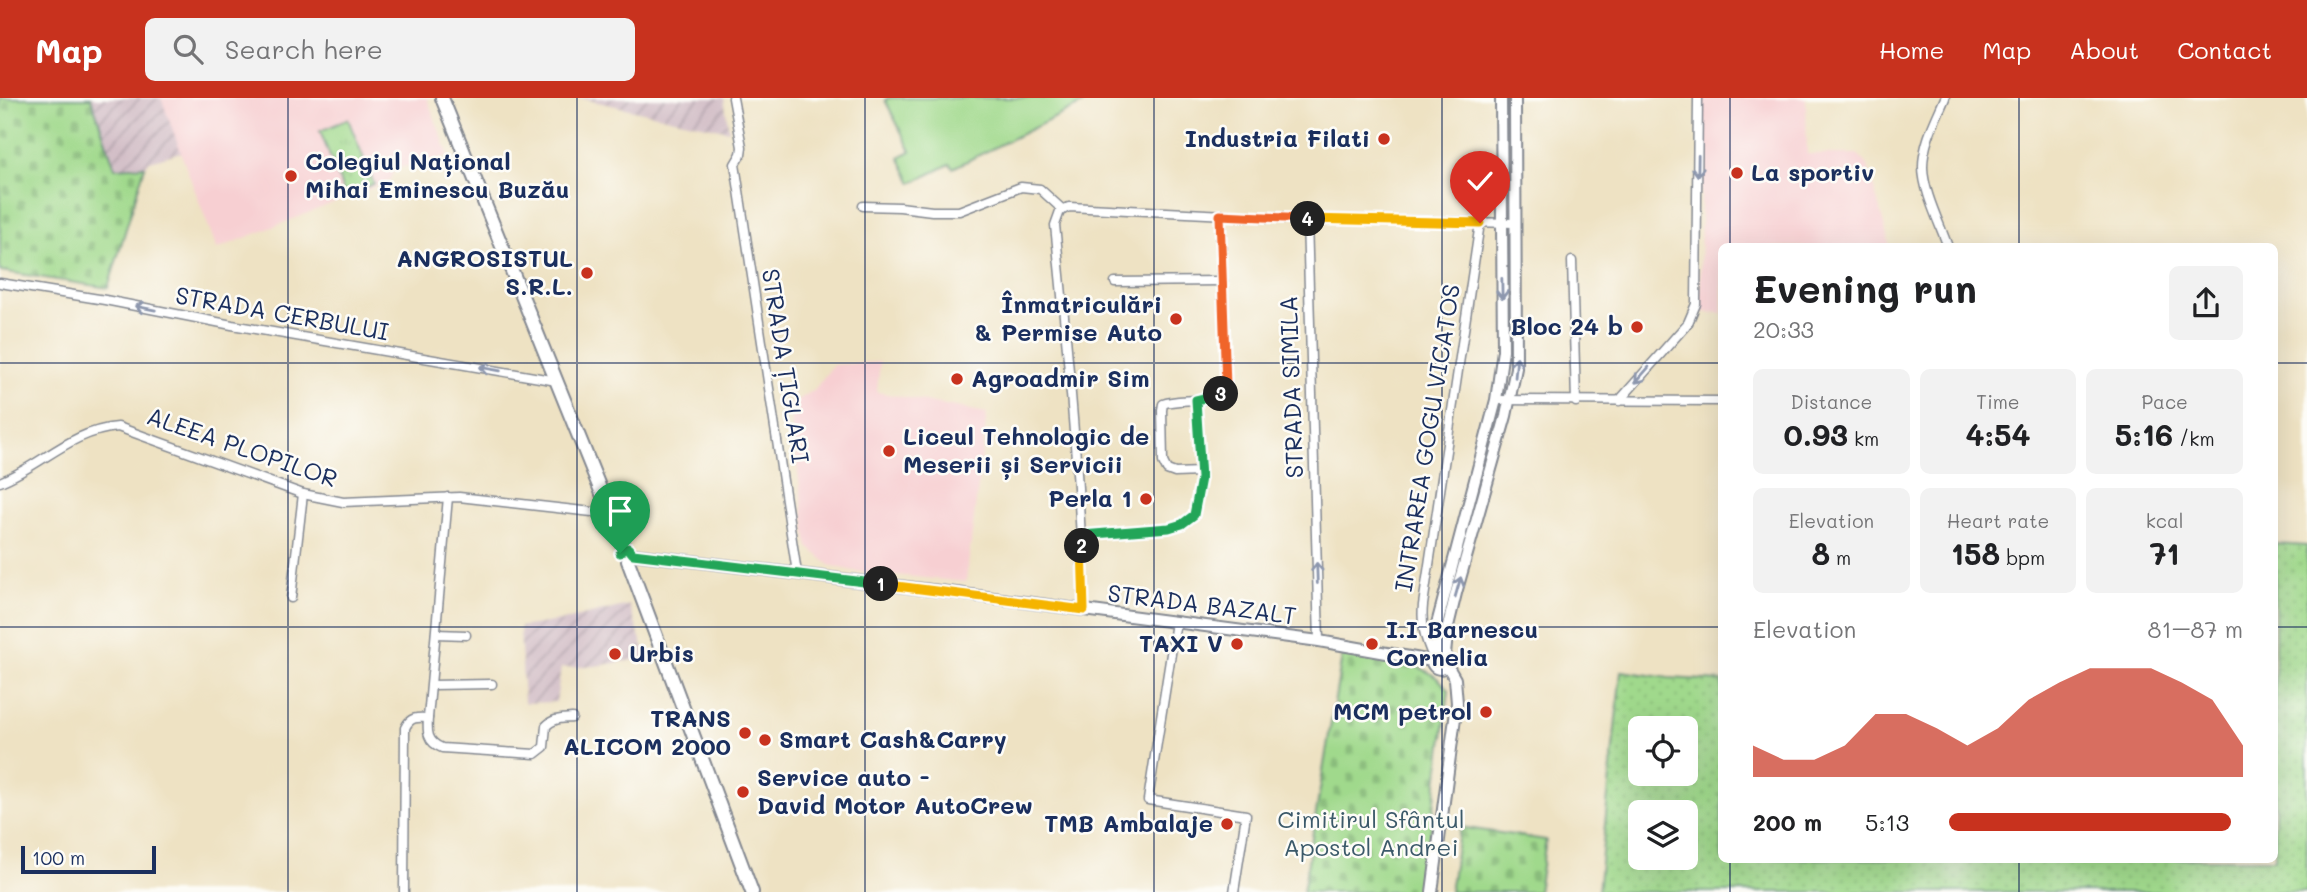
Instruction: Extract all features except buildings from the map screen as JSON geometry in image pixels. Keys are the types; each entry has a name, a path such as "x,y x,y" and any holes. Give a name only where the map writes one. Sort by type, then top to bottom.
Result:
{"main road":[{"path":"442,98 628,554 752,892"},
{"path":"1432,892 1457,703 1456,686 1439,660 1437,624 1496,400 1503,349 1501,98"},
{"path":"1439,660 1514,386 1517,351 1515,98"},
{"name":"STRADA BAZALT","path":"628,554 1176,622 1439,660"}],"street":[{"name":"STRADA ȚIGLARI","path":"733,98 742,147 735,164 797,573"},
{"path":"1619,401 1688,323 1696,304 1698,98"},
{"path":"1945,98 1932,129 1923,167 1924,182 1947,243"},
{"path":"863,206 959,211 1021,187 1041,190 1061,211"},
{"path":"1084,610 1082,535 1068,347 1055,225 1056,216 1061,211 1069,207 1307,219 1516,223"},
{"path":"1200,472 1167,470 1163,462 1163,404 1220,394 1226,386 1220,215"},
{"name":"STRADA SIMILA","path":"1307,219 1319,641"},
{"name":"INTRAREA GOGU VICATOS","path":"1439,660 1423,635 1421,622 1480,223"},
{"path":"1572,261 1576,402"},
{"path":"1115,282 1223,281"},
{"name":"STRADA CERBULUI","path":"0,283 232,326 557,381"},
{"path":"1082,535 1169,528 1182,524 1194,515 1200,487 1196,400"},
{"path":"1496,400 1718,401"},
{"name":"ALEEA PLOPILOR","path":"0,481 84,434 99,428 118,427 303,494 343,502 448,496 610,514"},
{"path":"291,598 303,494"},
{"path":"448,496 427,734 435,745 442,748 535,754 544,747 546,726 550,722 572,718"},
{"path":"1176,622 1148,800 1246,815 1234,892"},
{"path":"436,634 466,635"},
{"path":"433,685 492,684"},
{"path":"404,892 405,728 413,718 428,718"}],"shaded area":[{"path":"91,98 161,98 181,152 150,161 145,166 115,168"},
{"name":"Colegiul Național Mihai Eminescu Buzău","path":"160,98 427,98 449,156 394,170 389,181 217,249"},
{"path":"579,98 724,98 729,131"},
{"path":"1702,98 1806,98 1807,154 1857,154 1868,166 1889,243 1718,243 1718,313 1700,312"},
{"name":"Liceul Tehnologic de Meserii și Servicii","path":"880,362 877,392 987,413 966,582 854,571 831,566 808,547 789,405 814,390 833,365"},
{"path":"629,605 647,658 561,668 556,702 524,703 520,627"}],"green space":[{"path":"0,98 91,98 115,168 145,166 108,288 0,271"},
{"path":"1094,98 953,168 950,164 912,183 899,157 911,151 885,100"},
{"path":"348,119 374,184 345,195 320,131"},
{"path":"2278,544 2307,546 2307,892 1598,892 1621,671 1669,678 1718,681 1718,863 2278,863"},
{"name":"Cimitirul Sfântul Apostol Andrei","path":"1342,656 1386,659 1414,665 1427,671 1449,690 1423,892 1303,892"},
{"path":"1460,827 1546,840 1538,892 1450,892"}],"place":[{"name":"Industria Filati","path":"1384,139"},
{"name":"La sportiv","path":"1737,173"},
{"name":"Colegiul Național Mihai Eminescu Buzău","path":"291,176"},
{"name":"ANGROSISTUL S.R.L.","path":"587,273"},
{"name":"Înmatriculări & Permise Auto","path":"1176,319"},
{"name":"Bloc 24 b","path":"1637,327"},
{"name":"Agroadmir Sim","path":"957,379"},
{"name":"Liceul Tehnologic de Meserii și Servicii","path":"889,451"},
{"name":"Perla 1","path":"1146,499"},
{"name":"TAXI V","path":"1237,644"},
{"name":"I.I Barnescu Cornelia","path":"1372,644"},
{"name":"Urbis","path":"615,654"},
{"name":"MCM petrol","path":"1486,712"},
{"name":"TRANS ALICOM 2000","path":"745,733"},
{"name":"Smart Cash&Carry","path":"765,740"},
{"name":"Service auto - David Motor AutoCrew","path":"743,792"},
{"name":"TMB Ambalaje","path":"1227,824"}],"route":[{"path":"620,553 624,548 628,548 633,554 1084,610 1082,535 1169,528 1182,524 1194,515 1201,478 1196,400 1218,396 1226,386 1220,215 1480,223"}]}
